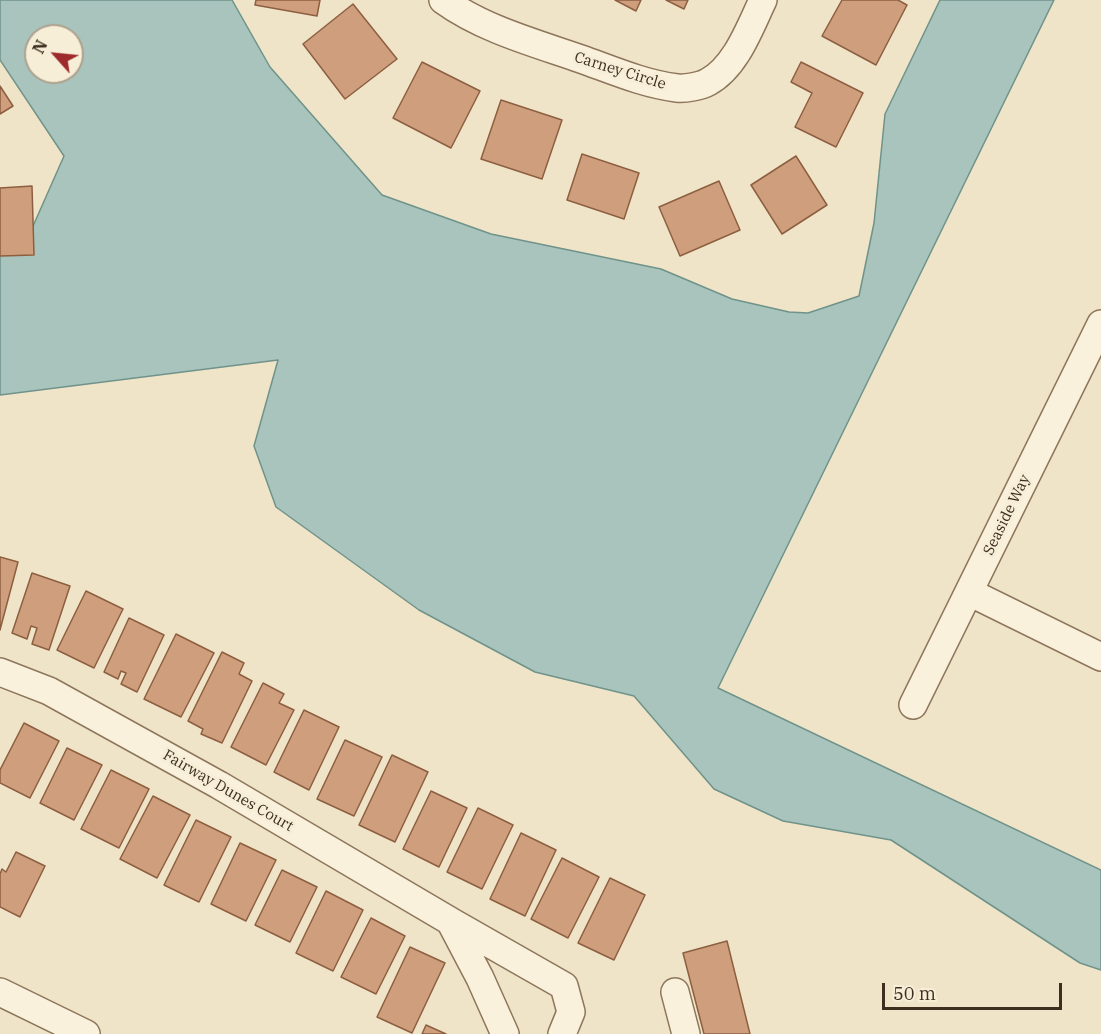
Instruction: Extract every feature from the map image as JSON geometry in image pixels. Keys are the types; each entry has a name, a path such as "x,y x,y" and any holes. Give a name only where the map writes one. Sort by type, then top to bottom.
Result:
{"street":[{"name":"Carney Circle","path":"443,0 467,15 519,37 651,84 680,89 708,82 727,66 743,41 763,0"},
{"name":"Seaside Way","path":"913,705 1101,324"},
{"path":"969,592 1101,657"},
{"name":"Fairway Dunes Court","path":"0,672 49,691 149,746 564,986 571,1012 562,1034"},
{"path":"450,921 480,978 505,1034"},
{"path":"0,992 87,1034"},
{"path":"675,992 686,1034"}],"water":[{"path":"0,0 232,0 270,67 382,195 491,234 661,269 732,299 789,312 808,313 859,296 874,223 885,114 940,0 1054,0 718,688 1101,870 1101,970 1080,963 891,840 783,821 714,789 634,696 535,672 419,610 276,507 254,446 278,360 0,395 0,252 22,251 64,156 0,60"}],"building":[{"path":"256,0 320,0 317,16 255,5"},
{"path":"615,0 641,0 636,11"},
{"path":"666,0 688,0 684,9"},
{"path":"842,0 898,0 907,5 876,65 822,36"},
{"path":"353,4 397,59 345,99 303,44"},
{"path":"422,62 480,91 451,148 393,118"},
{"path":"801,62 863,93 836,147 795,127 812,93 791,82"},
{"path":"0,86 13,106 0,114"},
{"path":"501,100 562,120 542,179 481,159"},
{"path":"582,154 639,173 624,219 567,200"},
{"path":"796,156 827,205 782,234 751,185"},
{"path":"719,181 740,230 680,256 659,207"},
{"path":"32,186 34,255 0,256 0,188"},
{"path":"0,557 18,562 0,630"},
{"path":"32,573 70,586 49,650 32,644 37,628 31,626 27,639 12,633"},
{"path":"86,591 123,609 94,668 57,650"},
{"path":"129,618 164,635 137,692 121,684 126,673 121,671 118,679 104,672"},
{"path":"176,634 214,653 181,717 144,699"},
{"path":"222,652 244,663 239,674 252,681 222,743 201,734 203,729 188,721"},
{"path":"263,683 284,694 279,703 294,710 266,765 231,747"},
{"path":"304,710 339,727 309,790 274,772"},
{"path":"24,723 59,741 30,798 0,783 0,770"},
{"path":"345,740 382,757 354,816 317,799"},
{"path":"67,748 102,765 74,820 40,803"},
{"path":"392,755 428,772 395,842 359,825"},
{"path":"111,770 149,789 119,848 81,829"},
{"path":"431,791 467,808 439,867 403,849"},
{"path":"153,796 190,815 157,878 120,859"},
{"path":"478,808 513,825 482,889 447,872"},
{"path":"196,820 231,837 199,902 164,885"},
{"path":"521,833 556,850 525,916 490,899"},
{"path":"240,843 276,860 246,921 211,904"},
{"path":"16,852 45,866 20,917 0,907 0,874 2,869 6,872"},
{"path":"562,858 599,877 568,938 531,919"},
{"path":"282,870 317,887 290,942 255,925"},
{"path":"610,878 645,895 614,960 578,943"},
{"path":"326,891 363,910 333,971 296,953"},
{"path":"371,918 405,936 376,994 341,977"},
{"path":"727,941 750,1034 704,1034 683,953"},
{"path":"410,947 445,963 412,1033 377,1017"},
{"path":"426,1025 446,1034 422,1034"}]}
